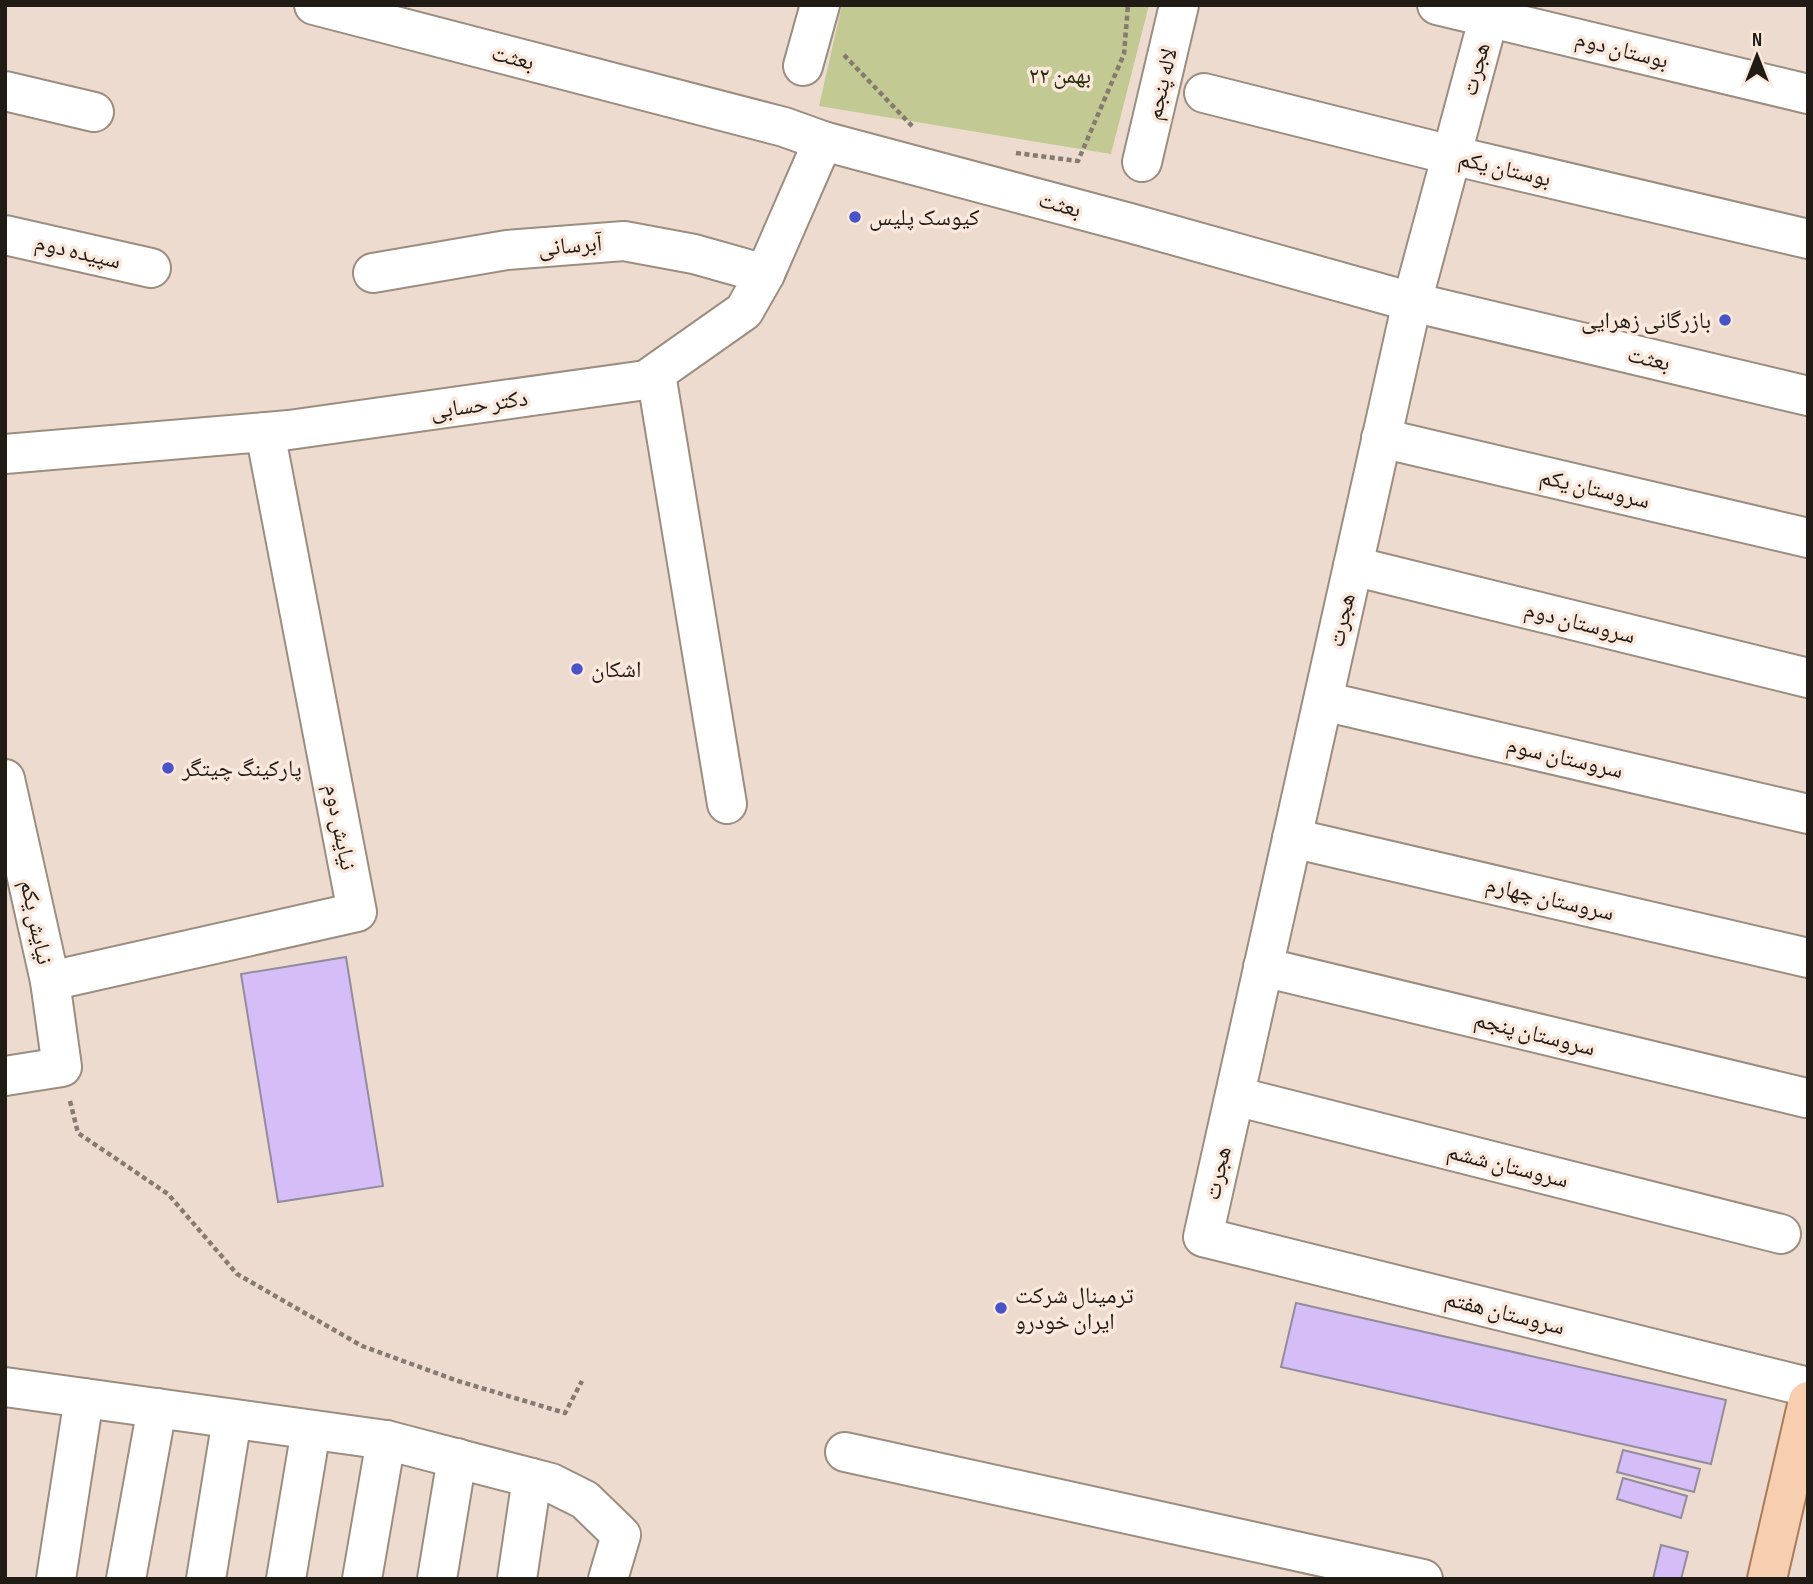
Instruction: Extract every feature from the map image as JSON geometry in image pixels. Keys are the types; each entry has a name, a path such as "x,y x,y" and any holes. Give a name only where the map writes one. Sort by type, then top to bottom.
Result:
{"main road":[{"path":"1767,1579 1808,1401"}],"street":[{"name":"بعثت","path":"314,5 784,127 822,141 1412,302 1808,396"},
{"name":"لاله پنجم","path":"1142,162 1179,5"},
{"name":"بوستان دوم","path":"1437,5 1490,11 1808,94"},
{"name":"هجرت","path":"1203,1237 1412,302 1490,11"},
{"path":"803,66 817,14"},
{"path":"5,91 94,112"},
{"name":"بوستان یکم","path":"1203,93 1808,239"},
{"name":"دکتر حسابی","path":"5,454 265,432 646,380 744,312 765,274 822,141"},
{"name":"سپیده دوم","path":"5,235 151,268"},
{"name":"آبرسانی","path":"373,273 507,250 624,241 694,254 765,274"},
{"path":"656,374 727,804"},
{"name":"نیایش دوم","path":"50,981 358,912 265,432"},
{"name":"سروستان یکم","path":"1381,438 1808,538"},
{"name":"سروستان دوم","path":"1353,566 1808,678"},
{"name":"سروستان سوم","path":"1323,701 1808,814"},
{"name":"نیایش یکم","path":"5,779 18,893 50,981 62,1066"},
{"name":"سروستان چهارم","path":"1292,838 1808,958"},
{"name":"سروستان پنجم","path":"1263,967 1806,1098"},
{"path":"5,1076 62,1066"},
{"name":"سروستان ششم","path":"1235,1096 1781,1234"},
{"name":"سروستان هفتم","path":"1203,1237 1808,1387"},
{"path":"5,1387 386,1440 551,1483 585,1500 621,1535 608,1579"},
{"path":"56,1579 84,1398"},
{"path":"126,1579 156,1408"},
{"path":"206,1579 232,1419"},
{"path":"286,1579 311,1430"},
{"path":"362,1579 386,1440"},
{"path":"845,1452 1423,1579"},
{"path":"437,1579 457,1458"},
{"path":"517,1579 532,1478"}],"path":[{"path":"1009,152 1078,161 1124,54 1128,5"},
{"path":"817,14 917,132"},
{"path":"62,1066 78,1133 168,1194 237,1274 362,1346 457,1381 565,1413 582,1381"}],"green space":[{"name":"بهمن ۲۲","path":"842,5 1149,5 1111,154 819,106"}],"building":[{"path":"346,957 383,1186 278,1202 241,974"},
{"path":"1296,1303 1726,1400 1711,1464 1281,1367"},
{"path":"1623,1450 1700,1469 1694,1492 1617,1472"},
{"path":"1623,1478 1687,1496 1681,1518 1617,1499"},
{"path":"1661,1545 1688,1552 1681,1579 1653,1579"}],"place":[{"name":"کیوسک پلیس","path":"855,217"},
{"name":"بازرگانی زهرایی","path":"1725,320"},
{"name":"اشکان","path":"577,669"},
{"name":"پارکینگ چیتگر","path":"168,768"},
{"name":"ترمینال شرکت ایران خودرو","path":"1001,1308"}]}
